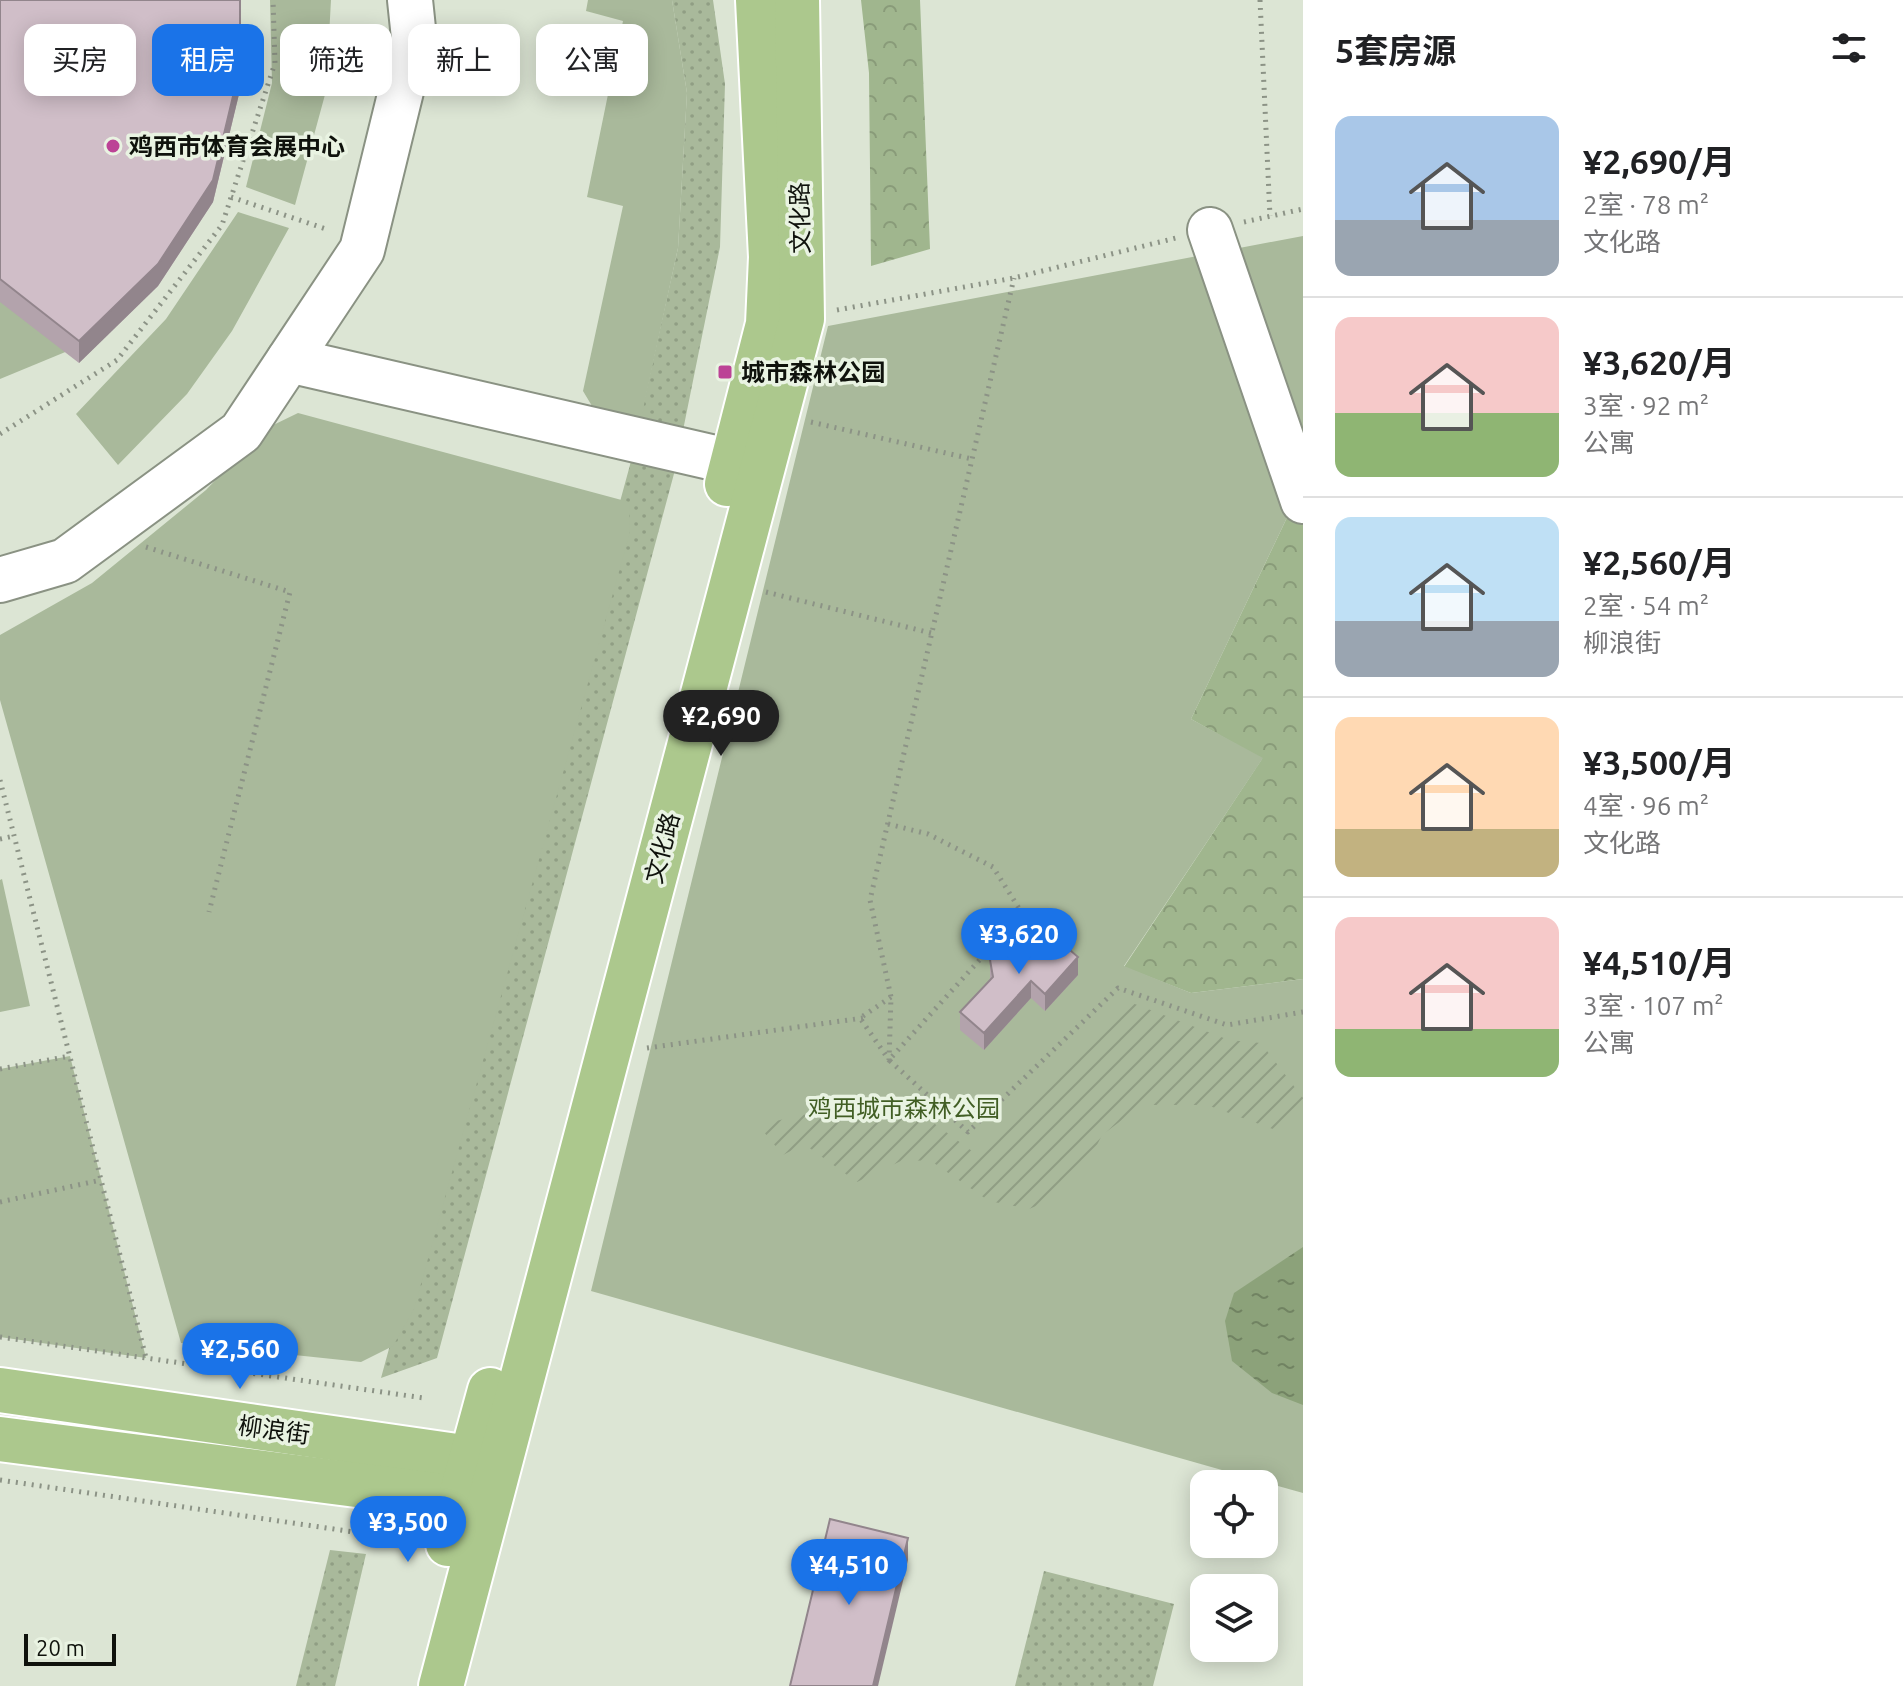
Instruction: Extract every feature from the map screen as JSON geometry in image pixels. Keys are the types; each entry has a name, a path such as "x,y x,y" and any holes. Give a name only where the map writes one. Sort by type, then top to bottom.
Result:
{"main road":[{"name":"文化路","path":"441,1686 480,1480 768,324 771,257 758,0"},
{"name":"文化路","path":"410,1686 480,1480 802,319 797,0"},
{"name":"柳浪街","path":"0,1390 480,1480"},
{"name":"柳浪街","path":"0,1439 480,1480"}],"lane":[{"path":"0,580 65,561 241,432 364,242 414,38 410,0"},
{"path":"1210,230 1303,501"},
{"path":"289,360 732,462"}],"path":[{"path":"0,434 117,360 222,225 275,63 273,0"},
{"path":"1260,0 1270,216"},
{"path":"231,197 364,242"},
{"path":"802,319 1014,278 1303,209"},
{"path":"889,1060 891,997 870,900 1014,278"},
{"path":"802,420 972,459"},
{"path":"103,533 290,592 209,912"},
{"path":"757,589 932,633"},
{"path":"0,780 146,1358"},
{"path":"888,824 928,834 993,867 1022,913 889,1060"},
{"path":"0,839 14,836"},
{"path":"862,1018 889,1060 968,1132 1118,988 1227,1025 1303,1012"},
{"path":"638,1049 862,1018 891,997"},
{"path":"0,1069 70,1056"},
{"path":"0,1202 101,1180"},
{"path":"0,1337 424,1398"},
{"path":"0,1480 388,1537"}],"green space":[{"path":"270,0 331,0 330,24 280,24 280,96 325,96 295,205 246,187 272,83"},
{"path":"588,0 672,0 687,93 678,248 640,423 595,411 583,391 623,206 587,197 608,96 648,96 648,24 622,24 623,21 586,11"},
{"path":"672,0 713,0 725,84 720,247 675,470 437,1358 381,1378 630,465 678,248 687,93"},
{"path":"861,0 920,0 930,249 871,266 869,73"},
{"path":"238,212 289,228 232,331 187,394 118,465 76,414 166,319"},
{"name":"鸡西城市森林公园","path":"1303,236 1303,484 1191,719 1263,758 1124,966 1191,993 1303,979 1303,1493 1278,1486 1278,1470 1222,1470 591,1291 828,326"},
{"path":"0,267 75,348 0,379"},
{"path":"298,413 629,502 630,532 414,1309 393,1346 361,1362 181,1343 0,700 0,635 92,583 206,490 263,430"},
{"path":"1303,484 1303,979 1191,993 1124,967 1262,759 1191,719"},
{"path":"0,880 30,1006 0,1012"},
{"path":"1127,1001 1229,1040 1261,1043 1303,1098 1303,1112 1284,1133 1207,1105 1142,1105 1102,1135 1083,1173 1048,1201 1029,1209 989,1201 931,1161 903,1160 857,1182 804,1144 783,1155 758,1125 825,1110 844,1122 869,1113 891,1092 972,1151"},
{"path":"70,1056 146,1358 0,1337 0,1069"},
{"path":"330,1550 366,1554 335,1686 296,1686"},
{"path":"1044,1571 1174,1604 1153,1686 1015,1686"}],"water":[{"path":"1303,1247 1303,1405 1272,1393 1232,1361 1225,1321 1234,1293"}],"building":[{"name":"鸡西市体育会展中心","path":"0,0 240,0 240,24 152,24 152,96 233,96 213,180 158,264 79,341 0,279"},
{"path":"1040,924 1078,957 1045,994 1031,981 984,1033 960,1012 993,977 990,960 996,954 1012,956"},
{"path":"830,1519 908,1538 873,1686 790,1686"}],"place":[{"name":"鸡西市体育会展中心","path":"113,146"},
{"name":"城市森林公园","path":"725,372"}]}
